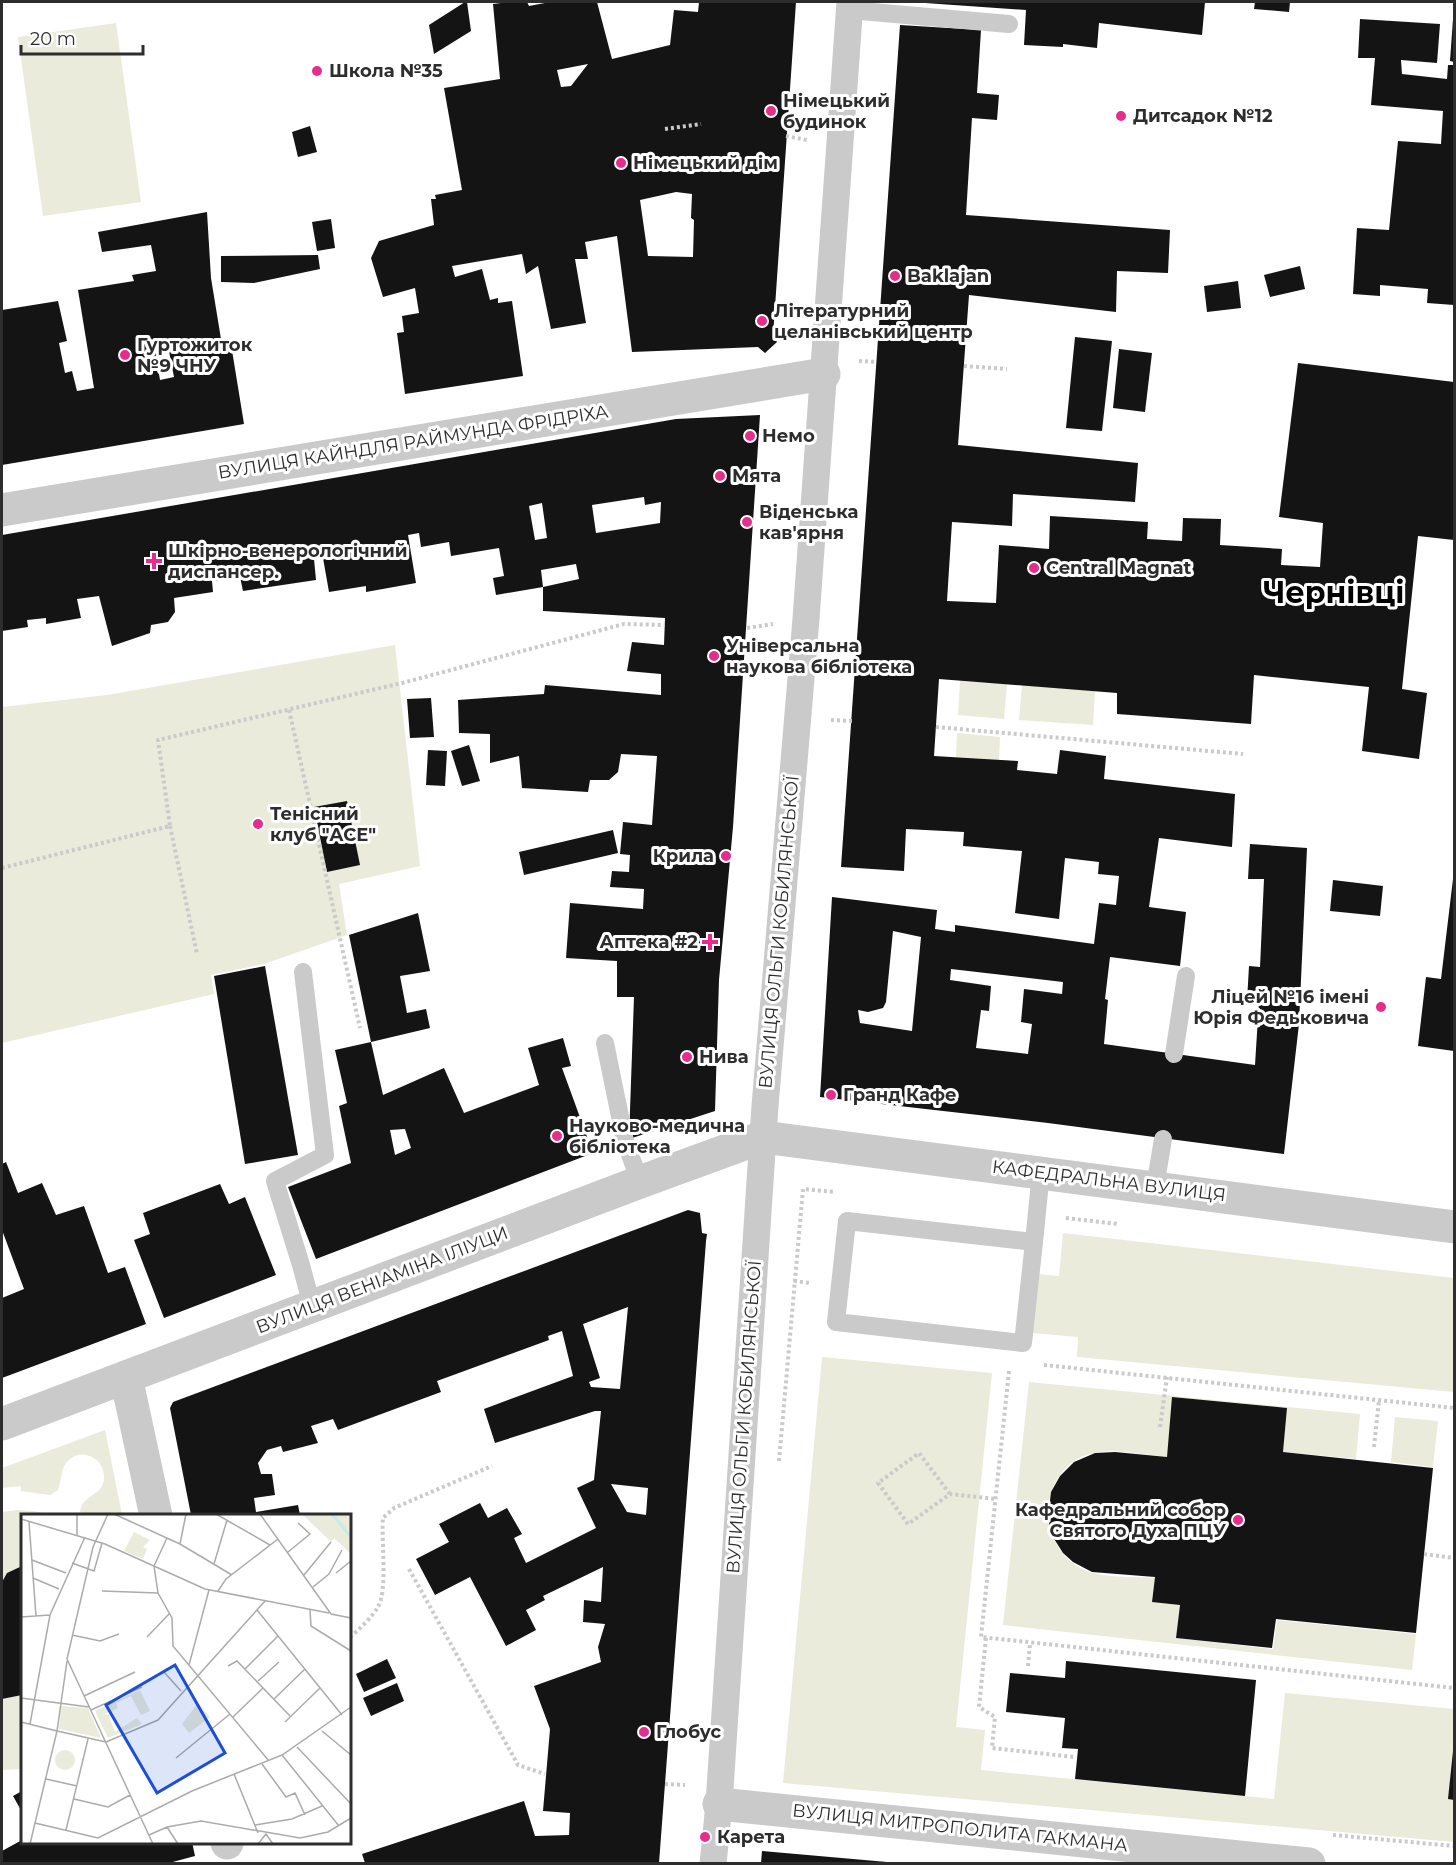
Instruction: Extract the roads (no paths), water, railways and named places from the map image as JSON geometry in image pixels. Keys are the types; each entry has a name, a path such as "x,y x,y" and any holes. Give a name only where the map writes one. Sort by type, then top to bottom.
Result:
{"street":[{"name":"ВУЛИЦЯ ОЛЬГИ КОБИЛЯНСЬКОЇ","path":"713,1863 719,1804 764,1137 824,374 850,6"},
{"name":"ВУЛИЦЯ КАЙНДЛЯ РАЙМУНДА ФРІДРІХА","path":"2,510 824,374"},
{"name":"КАФЕДРАЛЬНА ВУЛИЦЯ","path":"764,1137 1455,1227"},
{"name":"ВУЛИЦЯ ВЕНІАМІНА ІЛІУЦИ","path":"2,1424 764,1137"},
{"path":"126,1377 156,1514"},
{"name":"ВУЛИЦЯ МИТРОПОЛИТА ГАКМАНА","path":"719,1804 1309,1863"}],"lane":[{"path":"850,6 1009,24"},
{"path":"303,972 325,1155 275,1181 312,1306"},
{"path":"1174,1054 1186,976"},
{"path":"605,1043 625,1141 640,1182"},
{"path":"1155,1187 1163,1139"},
{"path":"1034,1242 847,1221 836,1322 1023,1342 1034,1242 1037,1214 1041,1172"}],"place":[{"name":"Школа №35","path":"317,71"},
{"name":"Німецький будинок","path":"771,111"},
{"name":"Дитсадок №12","path":"1121,116"},
{"name":"Німецький дім","path":"621,163"},
{"name":"Baklajan","path":"895,276"},
{"name":"Літературний целанівський центр","path":"762,321"},
{"name":"Гуртожиток №9 ЧНУ","path":"125,355"},
{"name":"Немо","path":"750,436"},
{"name":"Мята","path":"720,476"},
{"name":"Віденська кав'ярня","path":"747,522"},
{"name":"Шкірно-венерологічний диспансер.","path":"154,561"},
{"name":"Central Magnat","path":"1034,568"},
{"name":"Універсальна наукова бібліотека","path":"714,656"},
{"name":"Тенісний клуб \"ACE\"","path":"258,824"},
{"name":"Крила","path":"726,856"},
{"name":"Аптека #2","path":"710,942"},
{"name":"Ліцей №16 імені Юрія Федьковича","path":"1381,1007"},
{"name":"Нива","path":"687,1057"},
{"name":"Гранд Кафе","path":"831,1095"},
{"name":"Науково-медична бібліотека","path":"557,1136"},
{"name":"Кафедральний собор Святого Духа ПЦУ","path":"1238,1520"},
{"name":"Глобус","path":"644,1732"},
{"name":"Карета","path":"705,1837"}],"district":[{"name":"Чернівці","path":"1334,592"}]}
